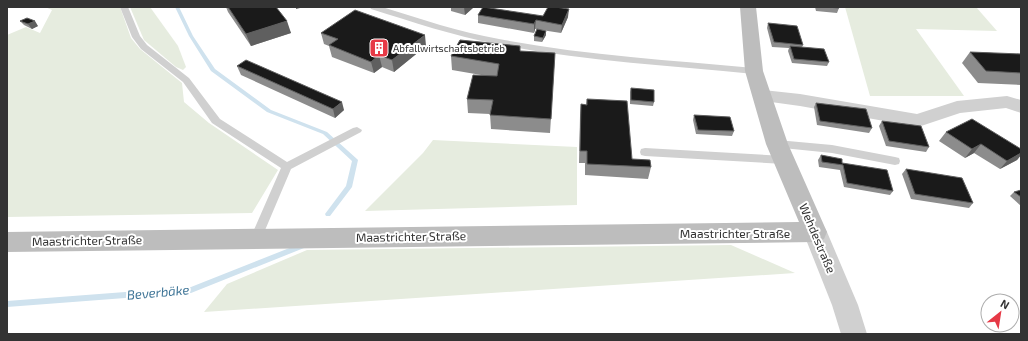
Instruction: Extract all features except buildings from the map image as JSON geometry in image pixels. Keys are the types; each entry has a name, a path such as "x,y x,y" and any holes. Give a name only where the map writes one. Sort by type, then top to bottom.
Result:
{"street":[{"name":"Wehdestraße","path":"748,7 754,71 781,152 845,305 854,334"},
{"path":"763,96 800,100 918,121 958,107 1008,100"},
{"name":"Maastrichter Straße","path":"7,242 815,232"}],"lane":[{"path":"124,7 136,37 144,46 186,80 216,121 287,167"},
{"path":"374,7 389,9 454,33 523,47 557,52 754,71"},
{"path":"256,239 287,167 356,130"},
{"path":"645,152 781,152 832,149 894,161"}],"shaded area":[{"path":"45,7 120,7 131,38 140,49 182,83 184,102 209,123 278,170 252,213 7,217 7,35 26,27 40,33 52,10"},
{"path":"130,7 150,7 178,46 186,67 183,70 176,67 144,40"},
{"path":"845,7 976,7 997,31 916,29 964,96 870,96"},
{"path":"433,140 577,147 577,205 365,211 423,153"},
{"path":"731,245 795,273 204,312 227,284 307,250"}],"waterway":[{"name":"Beverbäke","path":"177,7 191,36 213,70 269,111 325,133 355,160 349,187 328,214"},
{"name":"Beverbäke","path":"7,304 191,290 302,246"}],"place":[{"name":"Abfallwirtschaftsbetrieb","path":"379,48"}]}
